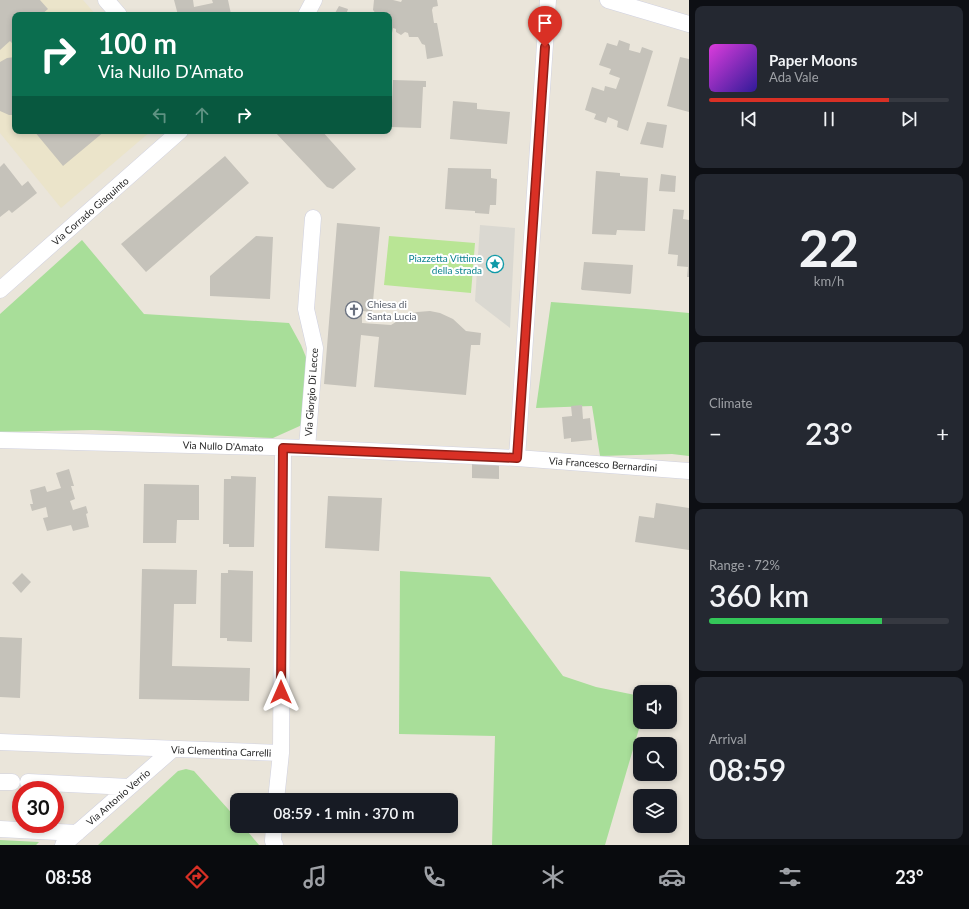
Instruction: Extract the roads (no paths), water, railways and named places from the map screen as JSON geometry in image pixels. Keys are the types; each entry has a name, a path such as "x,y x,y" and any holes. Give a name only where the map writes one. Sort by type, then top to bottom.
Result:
{"street":[{"path":"106,0 116,12"},
{"path":"308,12 314,0"},
{"path":"517,458 548,0"},
{"path":"608,0 689,24"},
{"name":"Via Corrado Giaquinto","path":"0,290 177,134"},
{"name":"Via Giorgio Di Lecce","path":"307,448 315,348 306,308 313,218"},
{"name":"Via Nullo D'Amato","path":"0,440 87,441 307,448 517,458"},
{"name":"Via Clementina Carrelli","path":"0,742 281,753 283,448"},
{"name":"Via Francesco Bernardini","path":"517,458 689,471"},
{"name":"Via Antonio Verrio","path":"63,845 173,749"},
{"path":"277,793 281,753"},
{"path":"64,784 129,787"},
{"path":"0,829 77,833"},
{"path":"274,833 274,845"}],"place":[{"name":"Piazzetta Vittime della strada","path":"495,264"},
{"name":"Chiesa di Santa Lucia","path":"354,310"}]}
